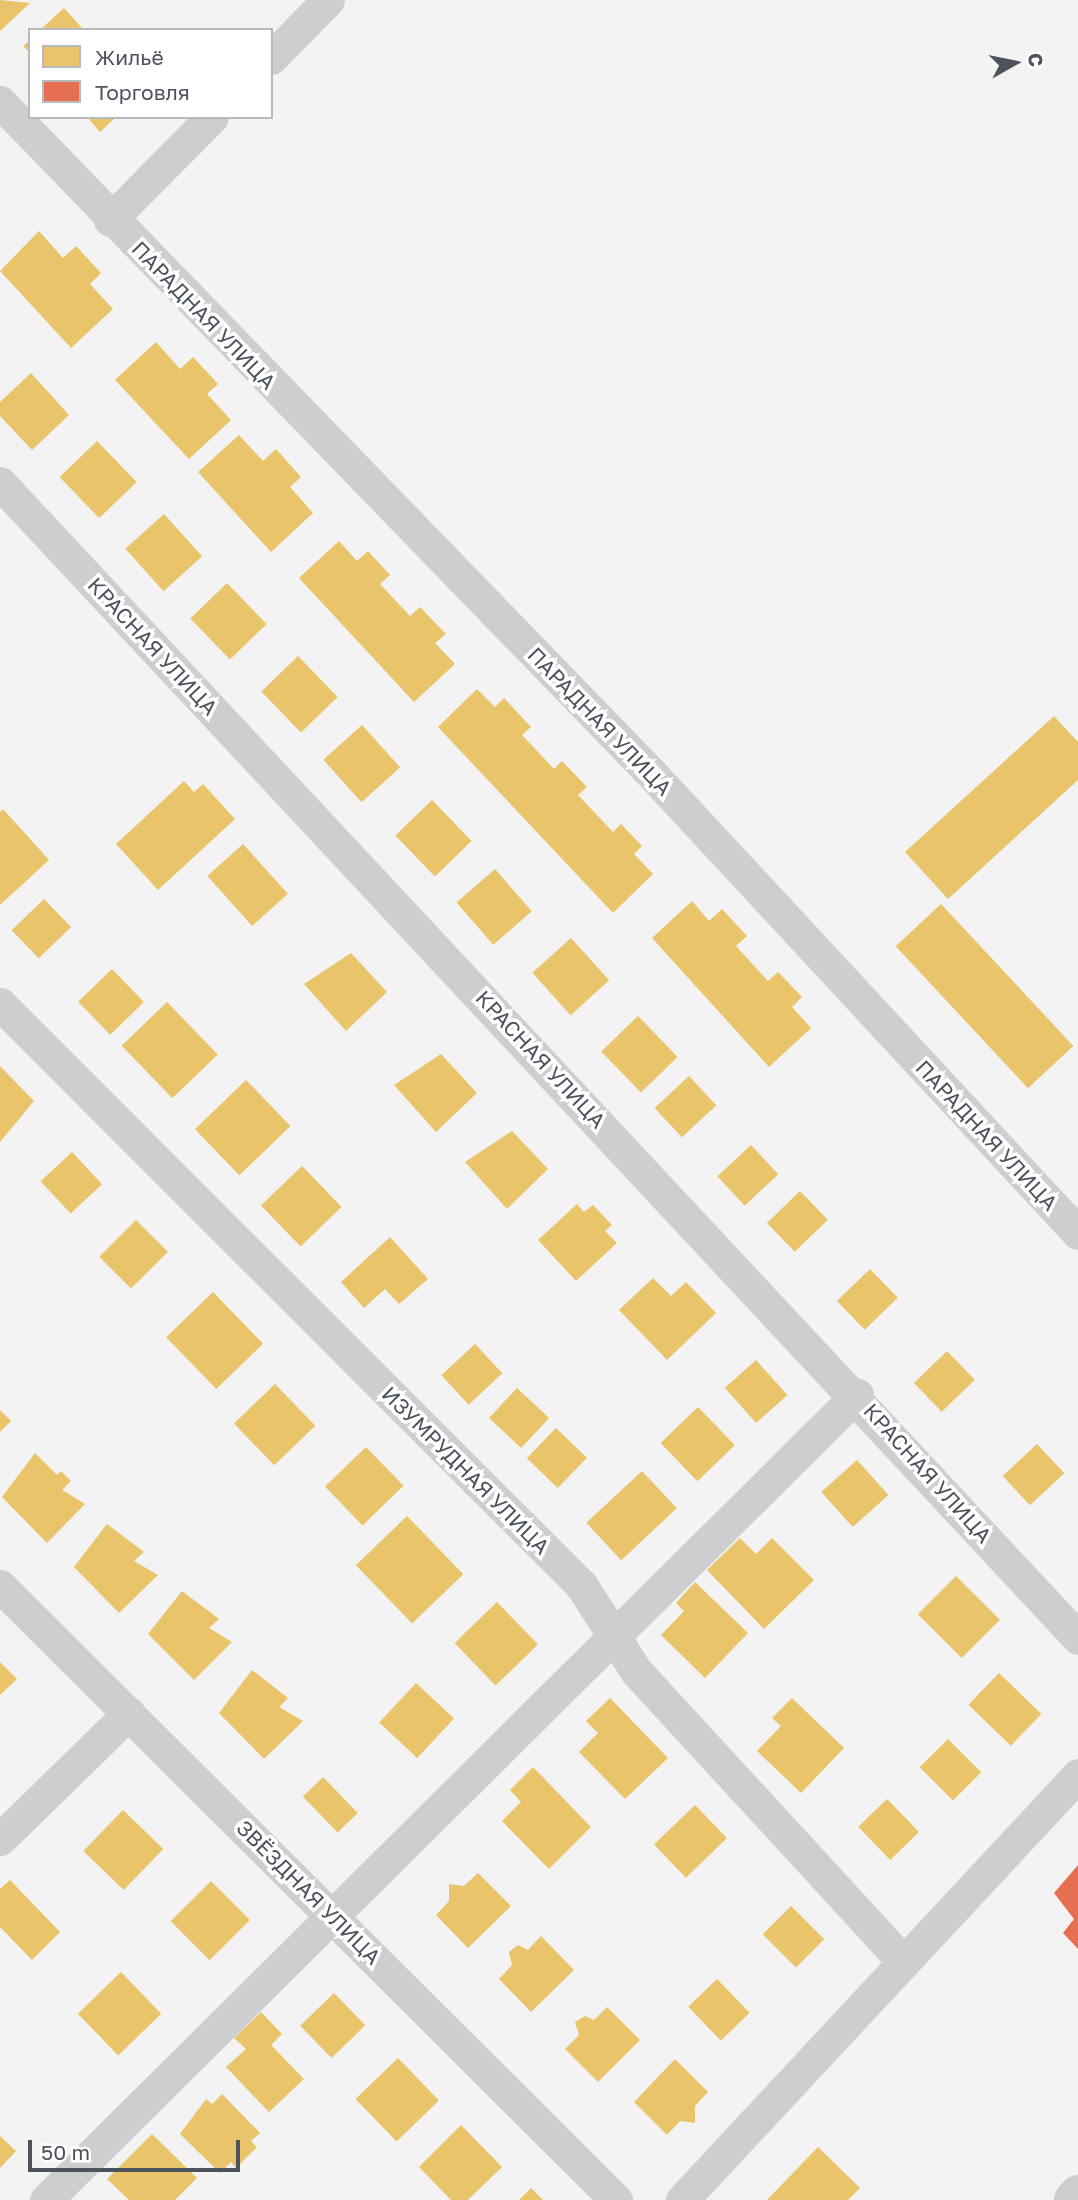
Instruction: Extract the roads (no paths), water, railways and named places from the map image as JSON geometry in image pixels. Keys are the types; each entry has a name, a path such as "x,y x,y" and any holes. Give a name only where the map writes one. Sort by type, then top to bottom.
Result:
{"main road":[{"path":"1073,2200 1078,2194"}],"street":[{"path":"273,56 325,1"},
{"name":"ПАРАДНАЯ УЛИЦА","path":"0,102 110,220 650,772 1078,1233"},
{"path":"110,220 210,119"},
{"name":"КРАСНАЯ УЛИЦА","path":"0,483 857,1395 1078,1638"},
{"name":"ИЗУМРУДНАЯ УЛИЦА","path":"0,1004 582,1586 636,1671 903,1961"},
{"path":"46,2200 331,1912 857,1395"},
{"name":"ЗВЁЗДНАЯ УЛИЦА","path":"0,1586 331,1912 616,2200"},
{"path":"0,1839 129,1713"},
{"path":"682,2200 1078,1774"}]}
